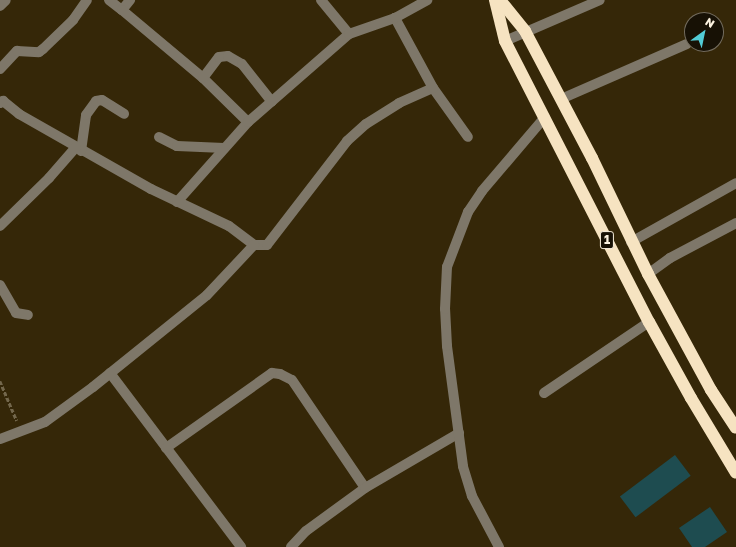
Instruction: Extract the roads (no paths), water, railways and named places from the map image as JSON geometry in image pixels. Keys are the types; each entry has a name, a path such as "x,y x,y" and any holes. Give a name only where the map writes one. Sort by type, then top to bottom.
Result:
{"highway":[{"name":"1","path":"495,0 505,41 649,322 691,398 736,473"},
{"name":"1","path":"500,0 525,31 561,99 648,274 711,390 734,421"}],"street":[{"path":"0,6 6,0"},
{"path":"0,69 17,51 39,52 43,49 73,20 87,0"},
{"path":"109,0 203,78 248,122"},
{"path":"122,10 130,0"},
{"path":"321,0 349,34"},
{"path":"177,202 248,122 349,34 395,18 427,0"},
{"path":"505,41 525,31 600,0"},
{"path":"395,18 433,88 468,138"},
{"path":"561,99 684,45"},
{"path":"203,78 219,58 228,56 242,64 272,102"},
{"path":"1,100 19,114 79,149 177,202 229,226 254,245 267,245 347,141 366,124 399,103 433,88"},
{"path":"0,226 79,149 86,115 96,101 102,100 124,114"},
{"path":"499,547 472,496 463,466 447,346 445,309 447,267 468,212 502,164 545,117"},
{"path":"159,137 177,146 224,148"},
{"path":"632,242 736,183"},
{"path":"648,274 670,258 736,223"},
{"path":"0,439 22,432 64,409 207,295 254,245"},
{"path":"0,285 16,313 28,315"},
{"path":"544,393 649,322"},
{"path":"110,373 241,547"},
{"path":"166,448 272,373 280,374 292,380 365,488"},
{"path":"291,547 306,530 365,488 458,433"}]}
